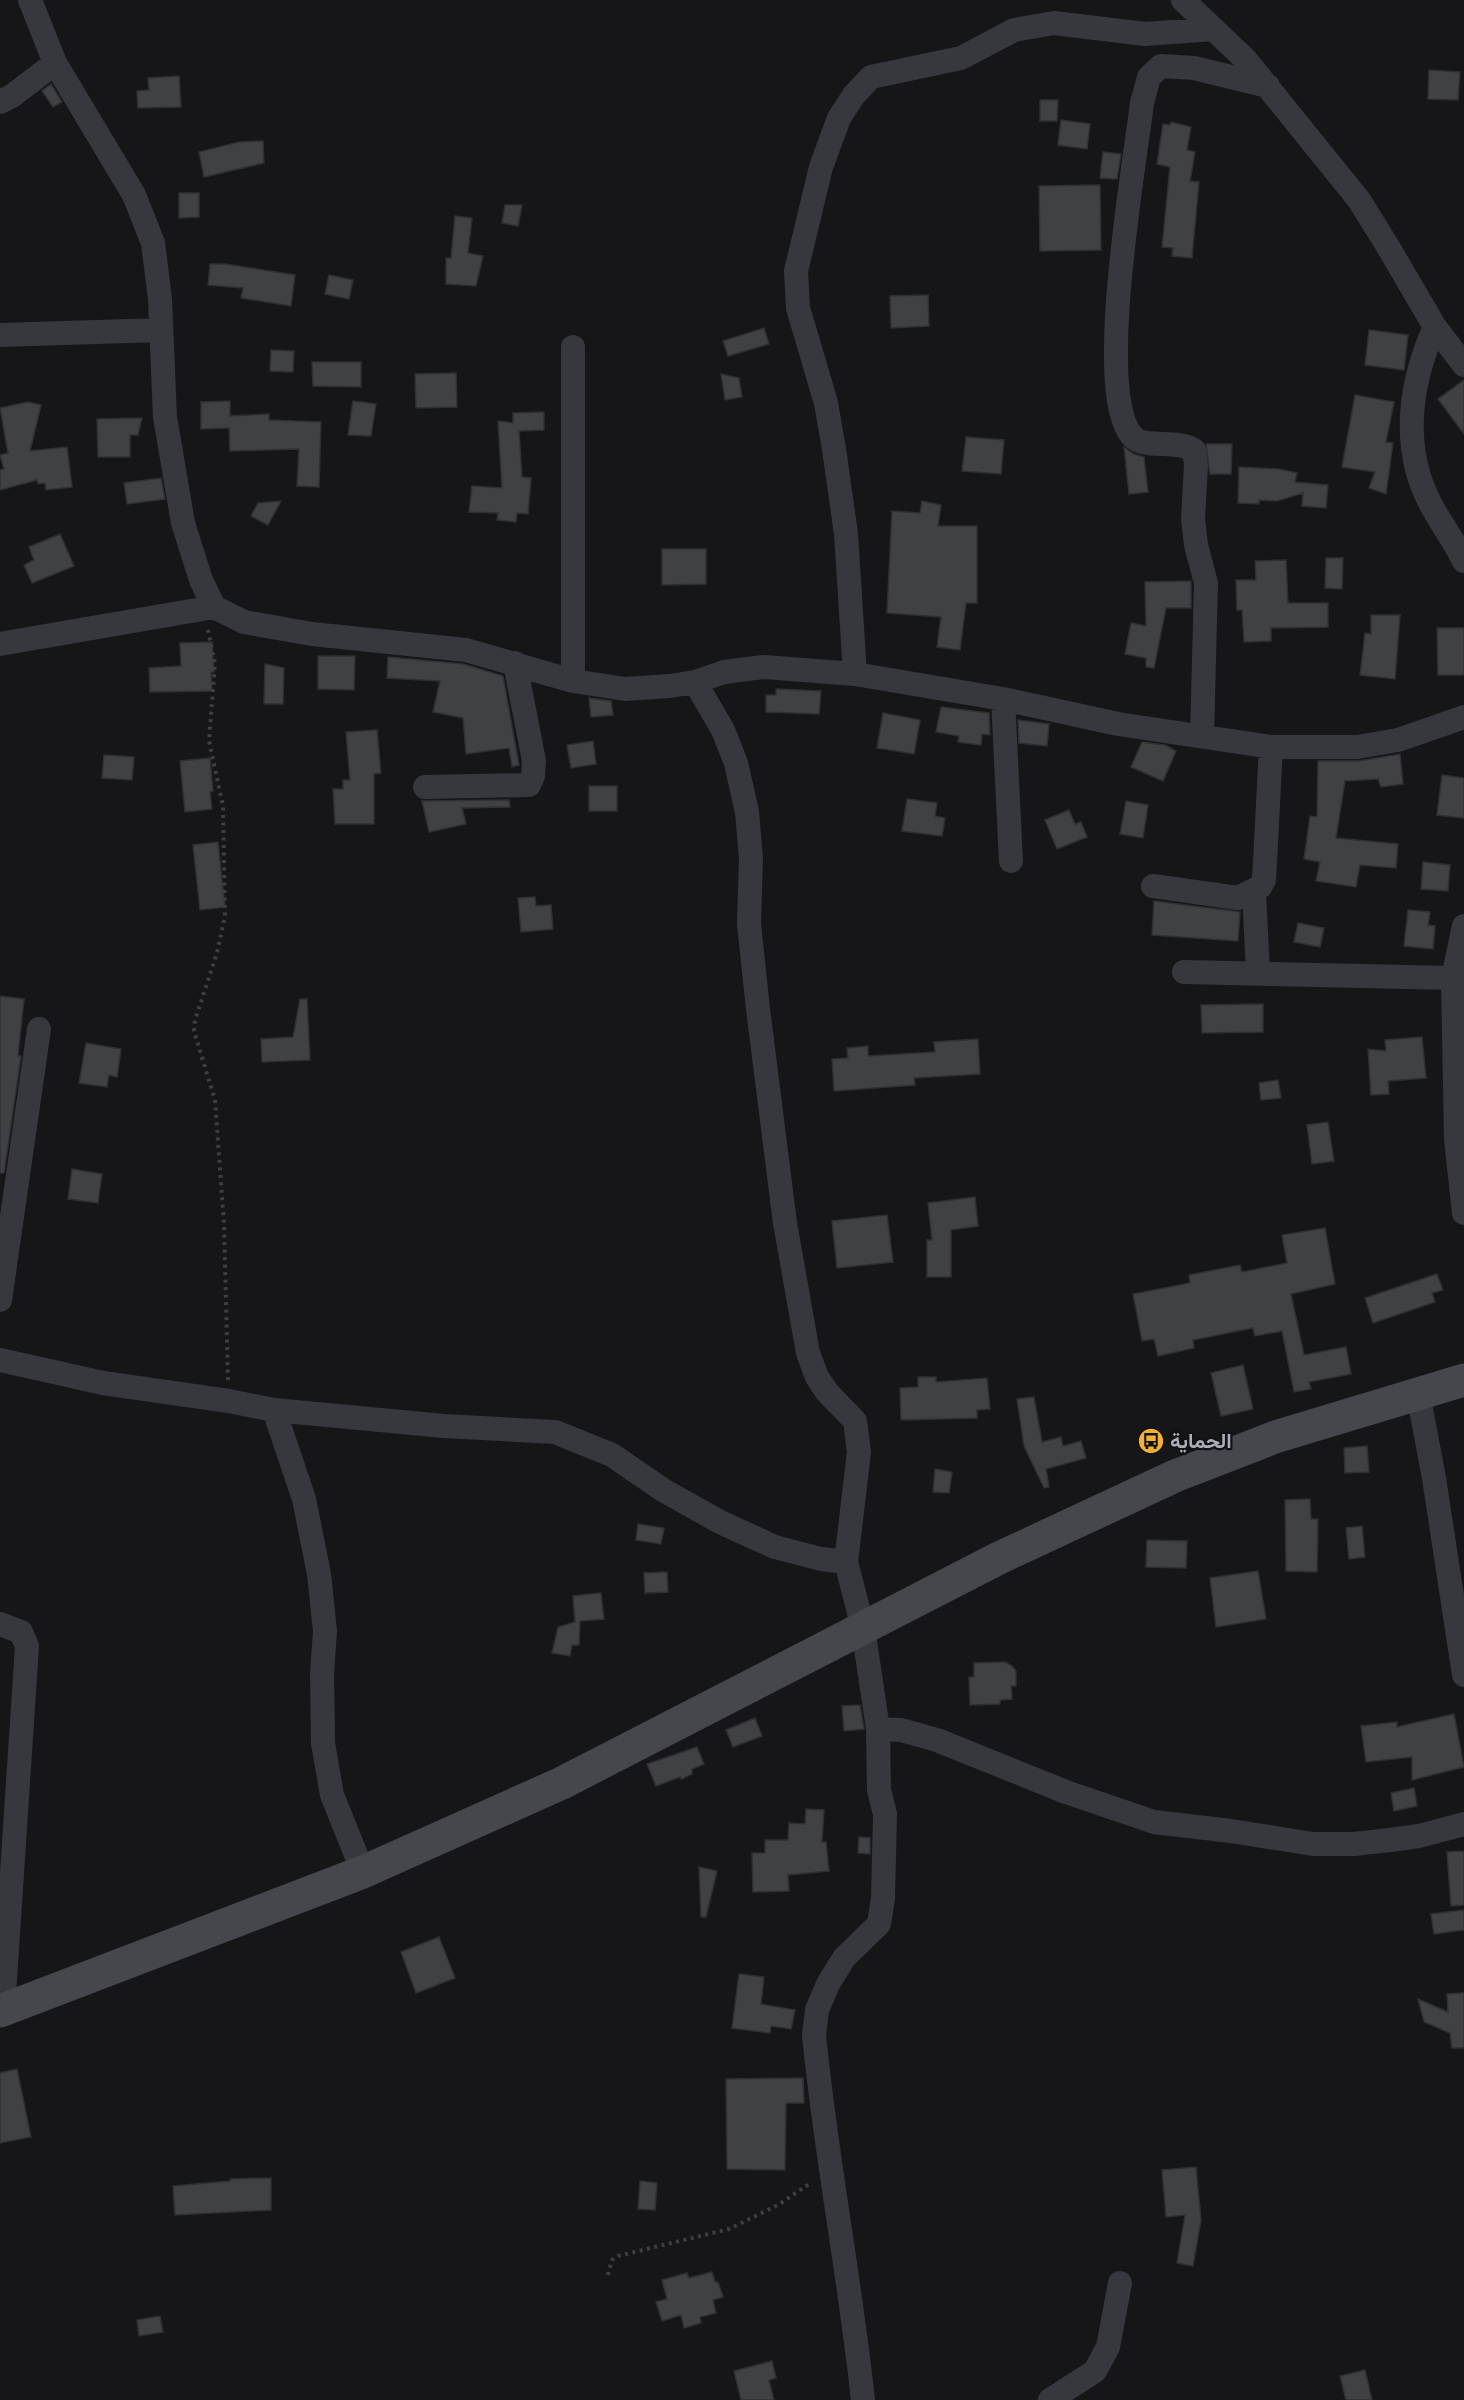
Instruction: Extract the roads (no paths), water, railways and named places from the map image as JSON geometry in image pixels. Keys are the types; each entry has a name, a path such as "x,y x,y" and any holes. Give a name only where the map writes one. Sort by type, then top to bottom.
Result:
{"main road":[{"path":"1,2010 363,1872 562,1783 999,1558 1175,1476 1275,1437 1464,1380"}],"street":[{"path":"30,0 55,63 134,195 153,243 160,299 165,417 183,523 201,580 207,608"},
{"path":"1183,0 1268,86 1359,200 1435,327 1464,365"},
{"path":"855,674 846,534 834,449 826,403 798,308 796,271 821,167 839,118 871,77 961,58 1014,30 1054,23 1145,34 1214,29"},
{"path":"0,102 12,96 55,63"},
{"path":"1203,736 1206,583 1196,544 1193,519 1196,465 1194,450 1181,444 1138,442 1130,434 1119,405 1115,376 1116,309 1142,103 1149,77 1161,66 1194,68 1268,86"},
{"path":"1435,327 1423,353 1413,395 1411,422 1415,463 1429,501 1464,561"},
{"path":"0,335 161,330"},
{"path":"573,347 573,681"},
{"path":"0,644 207,608 244,622 312,634 466,650 573,681 626,689 695,682 724,672 764,667 855,674 1003,699 1118,724 1271,747 1357,747 1398,740 1464,717"},
{"path":"425,787 529,785 534,761 515,663"},
{"path":"695,682 723,730 736,763 747,812 751,858 749,924 758,1009 785,1223 808,1353 817,1377 827,1392 855,1421 859,1452 846,1562 864,1628 878,1729 879,1790 885,1814 881,1914 879,1924 844,1958 828,1984 817,2010 814,2035 830,2165 856,2334 863,2400"},
{"path":"1003,699 1011,861"},
{"path":"1154,886 1224,897 1238,897 1260,887 1264,880 1271,747"},
{"path":"1254,891 1258,974"},
{"path":"1464,926 1453,978 1456,1139 1464,1213"},
{"path":"1184,972 1453,978"},
{"path":"0,1300 39,1029"},
{"path":"0,1360 104,1383 274,1410 444,1426 555,1432 612,1455 672,1495 720,1522 766,1543 821,1559 846,1562"},
{"path":"1418,1393 1434,1478 1464,1676"},
{"path":"274,1410 304,1499 319,1574 325,1631 322,1673 323,1743 332,1795 363,1872"},
{"path":"0,1624 21,1632 27,1646 1,2010"},
{"path":"878,1729 902,1730 937,1740 1066,1792 1154,1822 1232,1831 1275,1840 1323,1844 1354,1844 1400,1838 1464,1824"},
{"path":"1050,2400 1095,2371 1108,2347 1120,2283"}],"place":[{"name":"الحماية","path":"1151,1441"}]}
